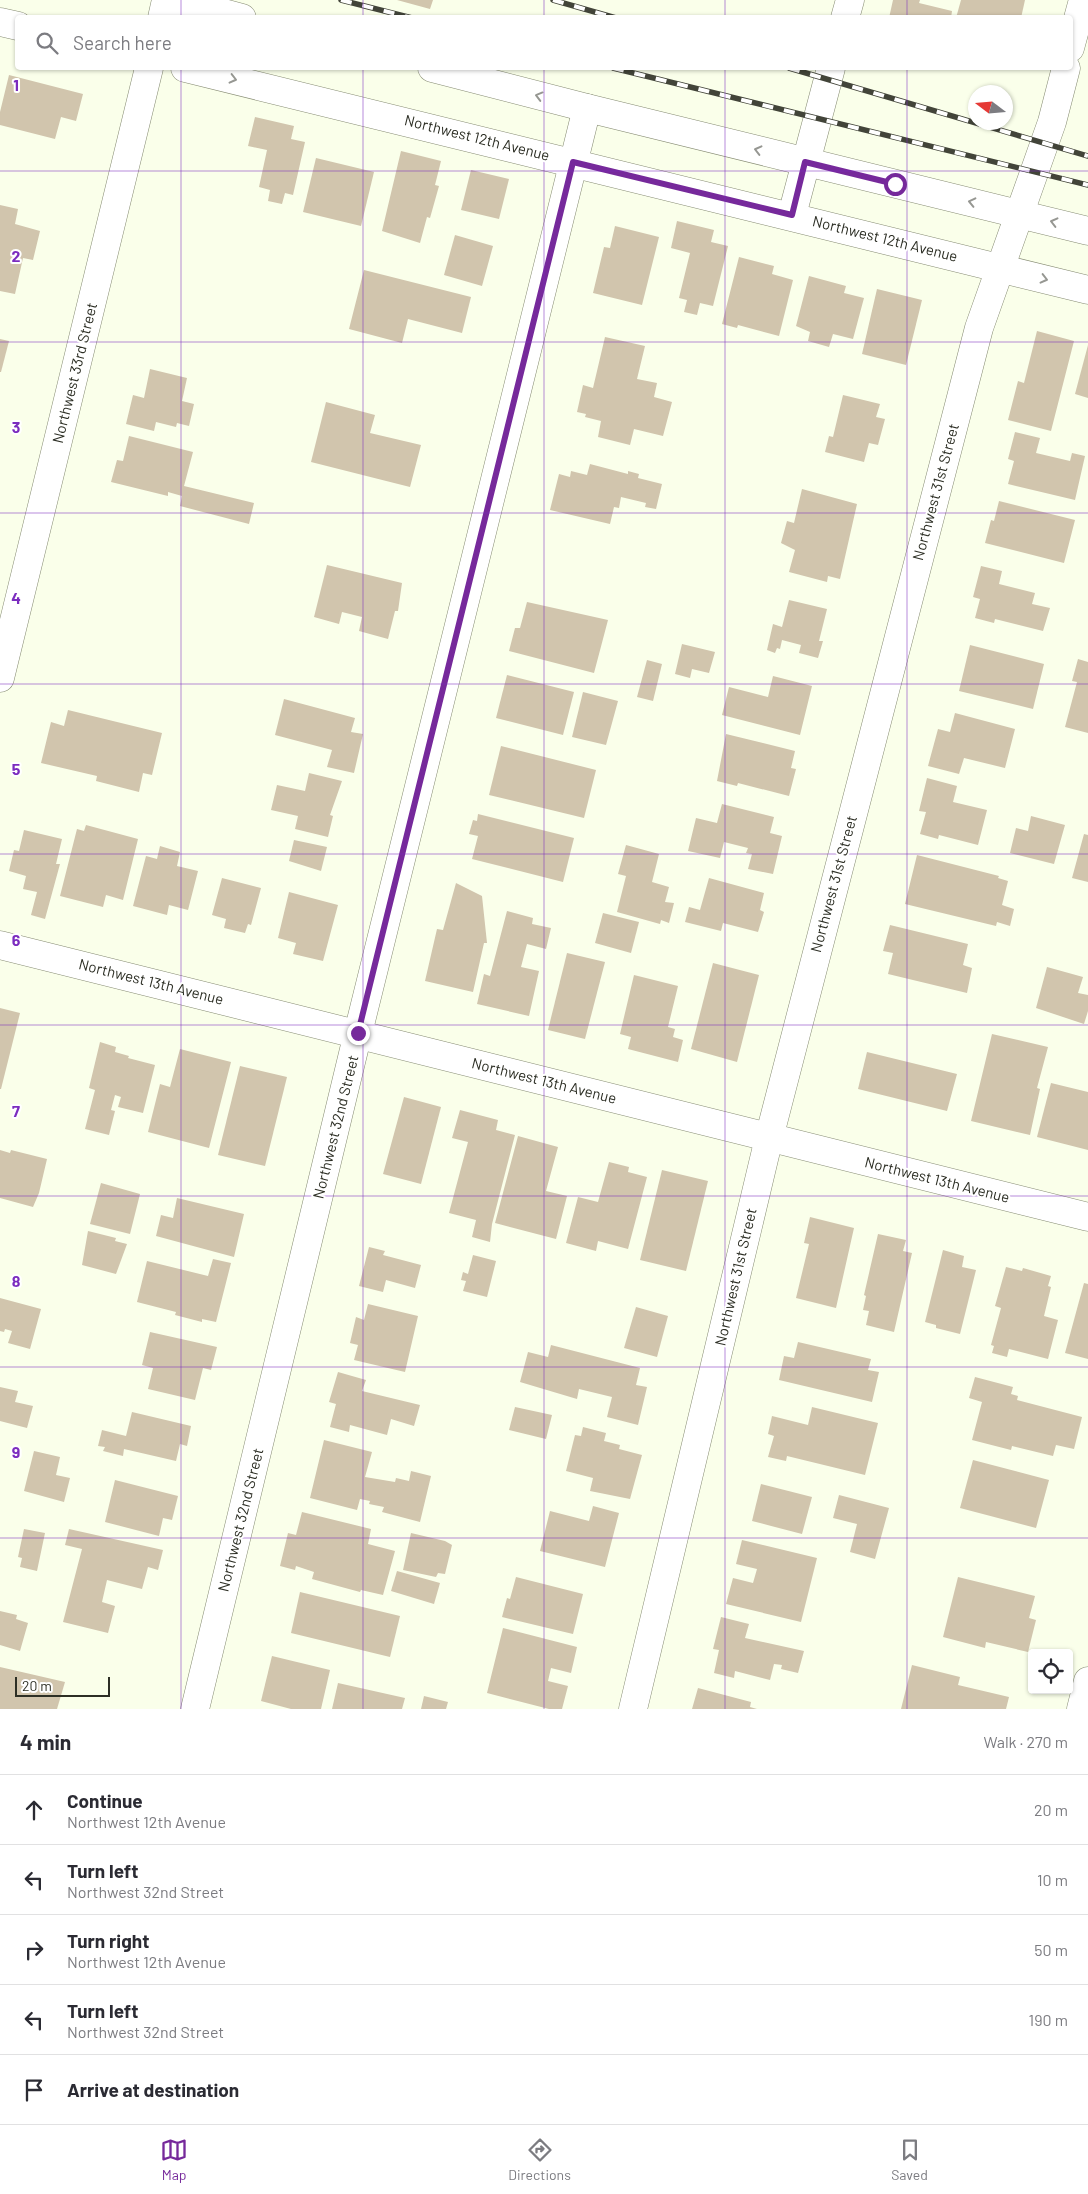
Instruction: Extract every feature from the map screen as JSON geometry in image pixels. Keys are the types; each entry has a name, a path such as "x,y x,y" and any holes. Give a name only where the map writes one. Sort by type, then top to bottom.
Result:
{"street":[{"path":"163,15 166,0"},
{"path":"175,0 231,15"},
{"path":"846,15 850,0"},
{"path":"1073,37 1083,0"},
{"path":"0,22 15,25"},
{"name":"Northwest 33rd Street","path":"0,678 149,70"},
{"name":"Northwest 12th Avenue","path":"194,70 792,215 1088,290"},
{"path":"440,70 1088,231"},
{"path":"792,215 830,70"},
{"name":"Northwest 31st Street","path":"633,1709 768,1138 978,328 1052,122 1065,70"},
{"name":"Northwest 32nd Street","path":"195,1709 358,1033 587,108"},
{"name":"Northwest 13th Avenue","path":"0,945 1088,1217"},
{"path":"1081,1709 1088,1681"}],"building":[{"path":"397,0 433,0 430,9"},
{"path":"893,0 920,0 919,3 952,11 951,15 890,15"},
{"path":"961,0 1025,0 1022,15 957,15"},
{"path":"9,75 83,94 76,121 61,117 55,139 0,125 0,112"},
{"path":"255,117 294,126 291,139 305,142 293,195 285,193 282,204 268,201 270,190 259,187 267,150 248,146"},
{"path":"401,151 441,161 435,185 439,186 430,218 427,217 420,243 382,231"},
{"path":"316,158 374,172 361,226 303,212"},
{"path":"471,170 509,179 499,219 461,210"},
{"path":"0,205 18,209 15,224 40,231 33,260 23,258 15,294 0,291"},
{"path":"677,221 714,230 711,242 728,246 713,306 700,303 697,315 684,312 687,300 679,298 690,253 671,248"},
{"path":"615,226 659,237 642,305 593,293 604,247 610,248"},
{"path":"455,235 493,246 482,286 444,275"},
{"path":"739,257 774,266 772,274 793,280 779,336 738,325 737,328 722,324"},
{"path":"364,270 471,297 462,333 408,319 402,343 349,329"},
{"path":"809,276 846,286 844,293 864,298 853,339 833,334 829,347 808,341 810,332 796,326"},
{"path":"877,289 922,300 906,365 862,354"},
{"path":"1037,331 1074,341 1051,431 1008,420 1018,381 1024,383"},
{"path":"605,337 645,346 637,379 657,383 654,397 672,402 663,436 634,429 630,445 598,437 601,421 585,417 586,414 577,412 583,385 593,388"},
{"path":"0,339 9,341 1,372 0,372"},
{"path":"1088,345 1088,398 1075,394"},
{"path":"150,369 187,378 182,401 194,404 189,426 177,423 176,427 156,422 154,431 126,424 133,395 144,398"},
{"path":"843,395 880,404 876,417 885,419 878,445 869,443 864,462 825,452 829,436 833,437"},
{"path":"326,402 375,415 370,433 421,445 410,487 311,462"},
{"path":"1015,432 1040,438 1036,453 1070,461 1072,453 1085,456 1075,500 1008,484 1014,461 1008,459"},
{"path":"129,436 193,452 184,486 254,503 249,524 180,506 182,496 168,492 168,496 111,482 117,460 123,461"},
{"path":"590,464 628,474 628,471 639,474 638,478 662,484 656,509 645,507 646,503 621,497 619,508 614,507 610,524 550,510 559,474 570,477 571,471 587,475"},
{"path":"802,489 857,504 840,579 828,576 827,582 789,572 795,550 781,543 787,521 794,523"},
{"path":"999,501 1075,520 1064,563 985,543 991,520 994,521"},
{"path":"327,565 402,583 398,611 395,611 388,639 359,631 362,617 342,612 339,624 314,617"},
{"path":"981,566 1002,571 999,584 1035,593 1032,604 1050,608 1043,631 995,619 994,623 975,618 980,599 973,597"},
{"path":"789,600 827,609 819,641 823,641 818,658 799,653 801,645 782,640 780,649 777,648 775,653 767,650 773,624 782,627"},
{"path":"527,602 608,620 594,673 509,651 515,628 520,628"},
{"path":"682,644 715,652 709,673 692,669 690,678 675,674"},
{"path":"970,645 1044,664 1033,709 959,691"},
{"path":"1078,659 1088,662 1088,733 1065,727 1077,682 1072,681"},
{"path":"647,660 662,664 653,701 637,697"},
{"path":"507,675 574,692 563,735 496,718"},
{"path":"773,676 812,686 800,735 722,715 729,687 768,697"},
{"path":"583,692 618,701 606,745 572,737"},
{"path":"284,699 355,718 351,732 363,734 354,773 327,767 332,750 275,735"},
{"path":"68,710 162,733 152,775 143,773 139,792 96,781 97,776 41,763 51,722 64,726"},
{"path":"955,713 1015,729 1005,768 964,758 959,774 928,766 938,729 950,732"},
{"path":"726,734 795,751 791,768 796,769 789,796 738,783 737,786 717,781"},
{"path":"501,746 596,770 584,818 489,795"},
{"path":"309,773 342,781 330,815 333,816 328,837 295,829 298,816 271,810 277,785 305,791"},
{"path":"927,778 957,786 953,802 987,810 978,845 939,835 938,839 920,834 926,812 919,811"},
{"path":"722,804 774,817 770,833 782,836 773,874 748,869 752,854 746,853 748,848 724,842 720,858 688,851 696,818 717,823"},
{"path":"478,814 574,838 563,882 472,859 478,836 469,834 473,820 477,821"},
{"path":"1031,816 1065,825 1054,864 1010,853 1016,828 1028,831"},
{"path":"86,825 138,839 123,900 106,895 103,907 60,896 77,829 84,831"},
{"path":"24,830 62,839 56,864 60,864 45,919 31,915 37,892 23,889 26,876 9,871 14,850 19,851"},
{"path":"1084,834 1088,835 1088,882 1072,878"},
{"path":"294,840 327,847 321,871 289,861"},
{"path":"626,845 659,854 652,882 669,887 665,902 674,903 669,923 661,920 660,924 617,912 626,876 618,874"},
{"path":"160,846 180,852 177,866 198,871 188,910 169,905 167,915 133,906 146,856 157,859"},
{"path":"917,855 999,876 998,878 1008,881 1002,905 1014,909 1010,926 997,922 996,926 905,904"},
{"path":"222,878 261,888 251,925 248,924 245,933 224,928 226,919 212,915"},
{"path":"709,878 764,893 760,910 764,912 758,932 723,923 721,931 685,922 689,907 700,910"},
{"path":"456,883 482,896 487,943 484,943 473,992 425,981 437,929 443,930"},
{"path":"289,892 338,905 323,961 293,954 296,943 278,938"},
{"path":"507,911 533,918 532,924 551,928 546,949 527,944 521,967 539,971 529,1016 477,1004 484,974 490,976"},
{"path":"603,913 639,922 631,953 595,943"},
{"path":"890,925 968,944 963,965 972,968 967,993 888,974 893,953 883,951"},
{"path":"567,953 605,962 585,1039 548,1030"},
{"path":"713,963 759,975 737,1062 691,1049"},
{"path":"1047,967 1083,977 1078,993 1088,995 1088,1011 1084,1024 1036,1008"},
{"path":"634,975 678,986 668,1027 675,1029 673,1037 683,1040 678,1062 628,1049 631,1037 620,1034"},
{"path":"0,1008 20,1013 1,1089 0,1089"},
{"path":"992,1034 1048,1047 1037,1088 1040,1089 1030,1135 971,1121"},
{"path":"100,1042 116,1047 115,1052 129,1056 128,1058 155,1065 143,1113 118,1107 121,1097 115,1095 111,1110 115,1111 109,1135 85,1129 95,1090 89,1088"},
{"path":"180,1049 231,1062 209,1148 148,1132 160,1084 170,1087"},
{"path":"867,1052 957,1074 947,1111 858,1089"},
{"path":"240,1066 287,1077 265,1166 218,1155"},
{"path":"1051,1083 1088,1092 1088,1150 1037,1137"},
{"path":"404,1097 441,1107 421,1184 383,1174"},
{"path":"460,1110 498,1120 496,1130 515,1135 492,1224 490,1242 472,1237 476,1220 449,1213 468,1142 452,1138"},
{"path":"518,1136 558,1147 546,1191 567,1196 556,1239 495,1223"},
{"path":"0,1150 10,1153 11,1150 47,1159 39,1193 33,1207 0,1198"},
{"path":"609,1162 629,1167 628,1172 647,1177 628,1249 598,1241 596,1251 566,1243 578,1197 598,1202"},
{"path":"662,1170 708,1181 686,1271 640,1260"},
{"path":"101,1183 140,1194 130,1234 90,1224"},
{"path":"177,1198 244,1214 234,1257 156,1236 161,1215 173,1218"},
{"path":"810,1217 854,1228 836,1308 796,1298 809,1244 804,1243"},
{"path":"88,1231 116,1238 115,1241 127,1244 116,1274 82,1265"},
{"path":"878,1234 906,1240 903,1251 912,1253 894,1332 866,1325 869,1311 863,1310 866,1296 864,1295"},
{"path":"369,1247 385,1251 383,1255 421,1265 415,1288 386,1280 383,1292 359,1286"},
{"path":"943,1250 964,1256 962,1267 976,1270 960,1334 936,1328 936,1325 925,1322"},
{"path":"473,1255 496,1261 487,1297 463,1291 466,1281 461,1280 463,1272 468,1274"},
{"path":"213,1259 231,1263 216,1322 202,1319 202,1322 175,1315 176,1312 137,1302 147,1261 208,1276"},
{"path":"1006,1267 1022,1271 1023,1268 1051,1276 1048,1286 1051,1287 1044,1316 1058,1320 1048,1359 1009,1349 1007,1357 992,1353 994,1346 991,1345 1001,1308 995,1306"},
{"path":"1084,1283 1088,1284 1088,1359 1065,1353"},
{"path":"0,1298 41,1309 30,1349 8,1343 12,1331 5,1329 4,1332 0,1331"},
{"path":"368,1304 418,1316 405,1372 354,1360 358,1345 350,1343 356,1317 364,1320"},
{"path":"636,1307 668,1316 657,1357 624,1348"},
{"path":"150,1332 217,1347 211,1370 203,1368 195,1400 148,1389 153,1368 142,1365"},
{"path":"798,1342 871,1359 868,1370 879,1372 872,1402 779,1380 784,1356 794,1358"},
{"path":"551,1345 640,1368 636,1385 647,1387 638,1425 607,1417 612,1397 579,1389 577,1399 520,1382 528,1352 548,1357"},
{"path":"338,1372 366,1380 362,1391 420,1405 414,1426 391,1419 387,1435 350,1425 349,1432 330,1427 336,1404 329,1402"},
{"path":"975,1377 1013,1387 1011,1394 1018,1396 1017,1400 1082,1417 1074,1449 1056,1445 1053,1456 1012,1446 1011,1450 972,1440 982,1402 969,1398"},
{"path":"0,1387 18,1391 15,1402 33,1406 27,1428 0,1421"},
{"path":"515,1407 552,1415 546,1439 509,1430"},
{"path":"812,1407 878,1423 865,1475 787,1456 786,1461 768,1457 774,1436 768,1434 772,1416 808,1425"},
{"path":"132,1412 191,1426 187,1446 180,1444 176,1461 124,1449 123,1456 103,1451 105,1447 98,1446 102,1430 126,1436"},
{"path":"583,1427 606,1433 604,1441 620,1445 619,1449 642,1455 630,1499 590,1491 593,1478 566,1471 575,1435 581,1436"},
{"path":"324,1440 372,1452 365,1477 395,1482 396,1478 409,1481 411,1471 431,1476 420,1522 382,1512 384,1507 369,1504 370,1501 360,1499 357,1510 310,1498"},
{"path":"34,1451 60,1457 56,1475 70,1478 64,1502 24,1491"},
{"path":"973,1460 1049,1480 1036,1528 960,1508"},
{"path":"115,1480 178,1496 172,1520 163,1518 159,1536 105,1522"},
{"path":"761,1484 812,1497 802,1534 752,1521"},
{"path":"839,1495 889,1508 875,1559 850,1552 857,1524 833,1518"},
{"path":"593,1506 619,1513 605,1567 540,1551 550,1511 589,1521"},
{"path":"302,1512 371,1529 368,1544 395,1551 383,1595 361,1590 360,1592 312,1579 314,1572 296,1566 295,1570 280,1566 288,1533 296,1535"},
{"path":"24,1529 45,1533 37,1571 20,1567 22,1558 18,1557"},
{"path":"69,1529 163,1550 158,1570 148,1567 142,1589 107,1580 102,1602 115,1606 108,1633 63,1622 82,1549 65,1545"},
{"path":"411,1533 445,1541 452,1545 445,1574 438,1573 436,1577 403,1570"},
{"path":"742,1540 817,1558 801,1622 726,1604 733,1578 753,1583 757,1569 736,1564"},
{"path":"397,1571 440,1583 434,1604 391,1591"},
{"path":"516,1577 583,1594 573,1634 502,1617 507,1598 510,1599"},
{"path":"958,1577 1035,1596 1029,1618 1036,1620 1028,1652 986,1642 985,1648 943,1637"},
{"path":"300,1592 400,1616 390,1657 291,1633"},
{"path":"0,1611 17,1615 16,1619 28,1623 20,1651 0,1645"},
{"path":"721,1617 749,1624 745,1638 804,1651 798,1673 781,1669 782,1665 774,1664 770,1680 735,1671 734,1678 714,1673 719,1650 713,1649"},
{"path":"503,1628 577,1647 571,1673 551,1668 548,1681 568,1686 562,1709 549,1709 487,1693"},
{"path":"272,1656 330,1670 321,1709 291,1709 261,1701"},
{"path":"912,1665 960,1677 958,1685 1009,1697 1006,1709 901,1709"},
{"path":"0,1667 65,1682 57,1709 0,1709"},
{"path":"338,1683 405,1698 402,1709 332,1709"},
{"path":"698,1688 751,1702 750,1707 757,1709 692,1709"},
{"path":"424,1696 448,1702 446,1709 421,1709"}],"railway":[{"path":"341,0 400,15"},
{"path":"553,0 606,15"},
{"path":"621,70 1088,185"},
{"path":"796,70 1088,156"}],"route":[{"path":"358,1033 573,162 792,215 805,162 895,184"}]}
